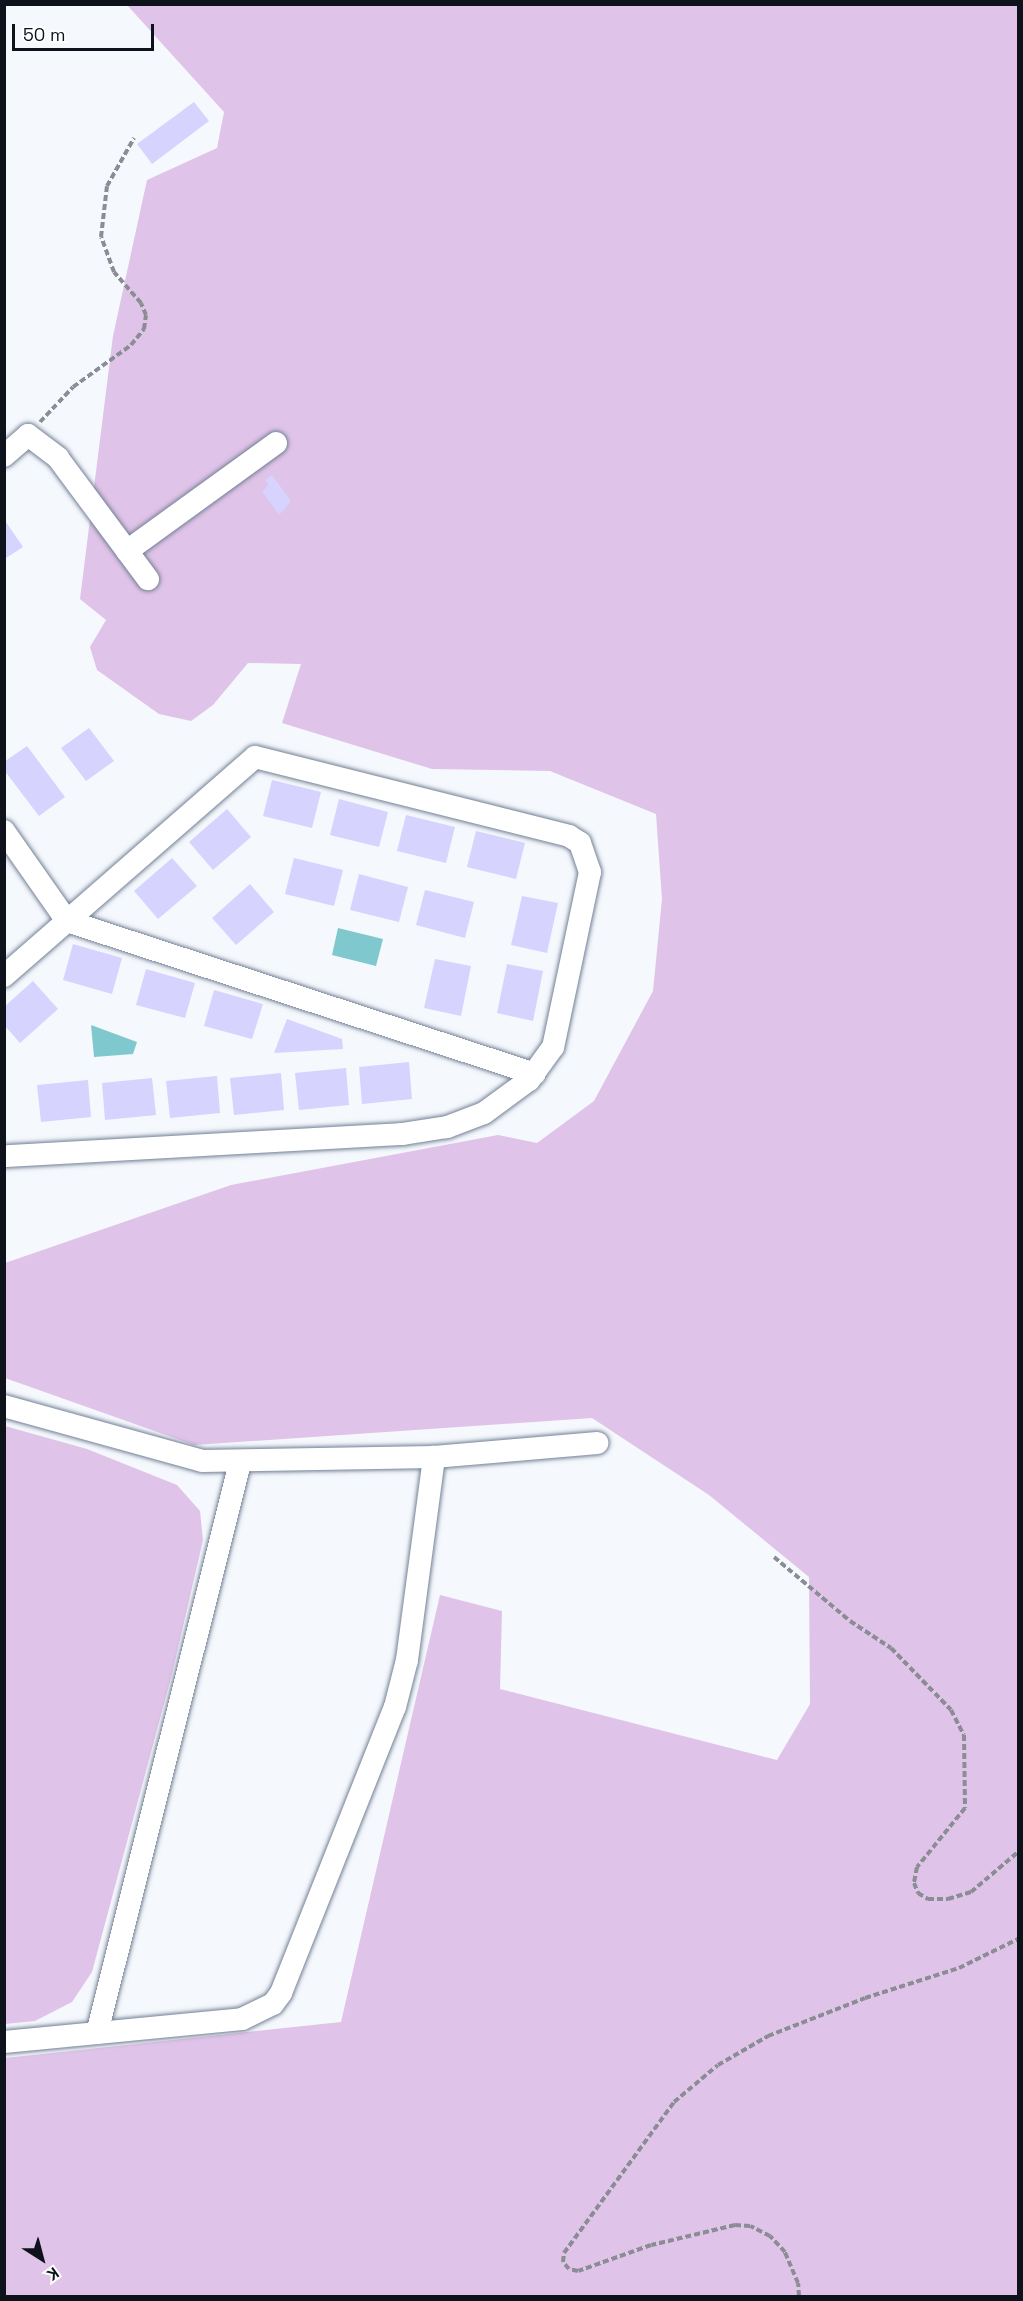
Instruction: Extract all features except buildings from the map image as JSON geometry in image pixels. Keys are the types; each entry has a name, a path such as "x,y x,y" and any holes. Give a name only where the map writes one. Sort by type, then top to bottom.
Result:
{"street":[{"path":"4,456 28,435 58,458 148,579"},
{"path":"127,551 276,443"},
{"path":"4,976 255,757 569,836 580,843 587,856 588,894 553,1047 535,1074 512,1096 484,1113 447,1127 402,1134 4,1156"},
{"path":"4,831 67,921 535,1074"},
{"path":"4,1406 202,1461 434,1457 597,1443"},
{"path":"4,2042 242,2019 267,2009 281,1993 395,1707 407,1660 434,1457"},
{"path":"97,2033 240,1462"}],"path":[{"path":"28,435 73,387 131,345 144,329 146,315 141,303 114,272 101,237 107,186 134,138"},
{"path":"774,1557 850,1622 891,1648 951,1710 964,1735 965,1808 917,1867 914,1883 918,1893 928,1899 948,1899 971,1892 1018,1852"},
{"path":"800,2296 798,2283 785,2252 770,2236 750,2226 735,2225 651,2245 578,2271 569,2269 563,2262 564,2253 674,2102 718,2065 768,2036 865,1998 959,1968 1018,1939"}],"shaded area":[{"path":"127,5 1018,5 1018,2296 5,2296 5,2058 341,2022 440,1595 502,1611 500,1689 777,1760 810,1704 809,1577 709,1495 592,1418 194,1445 5,1378 5,1263 231,1185 498,1135 537,1143 594,1101 653,991 662,899 656,814 550,771 432,769 282,723 301,664 248,663 213,705 191,721 159,714 97,670 90,647 106,620 80,599 113,336 147,180 217,148 224,112"},
{"path":"5,1426 87,1449 177,1485 200,1511 203,1540 172,1674 92,1972 72,2002 35,2021 5,2024"}],"water":[{"path":"338,928 383,939 376,966 332,955"},
{"path":"91,1025 137,1042 133,1054 94,1057"}]}
